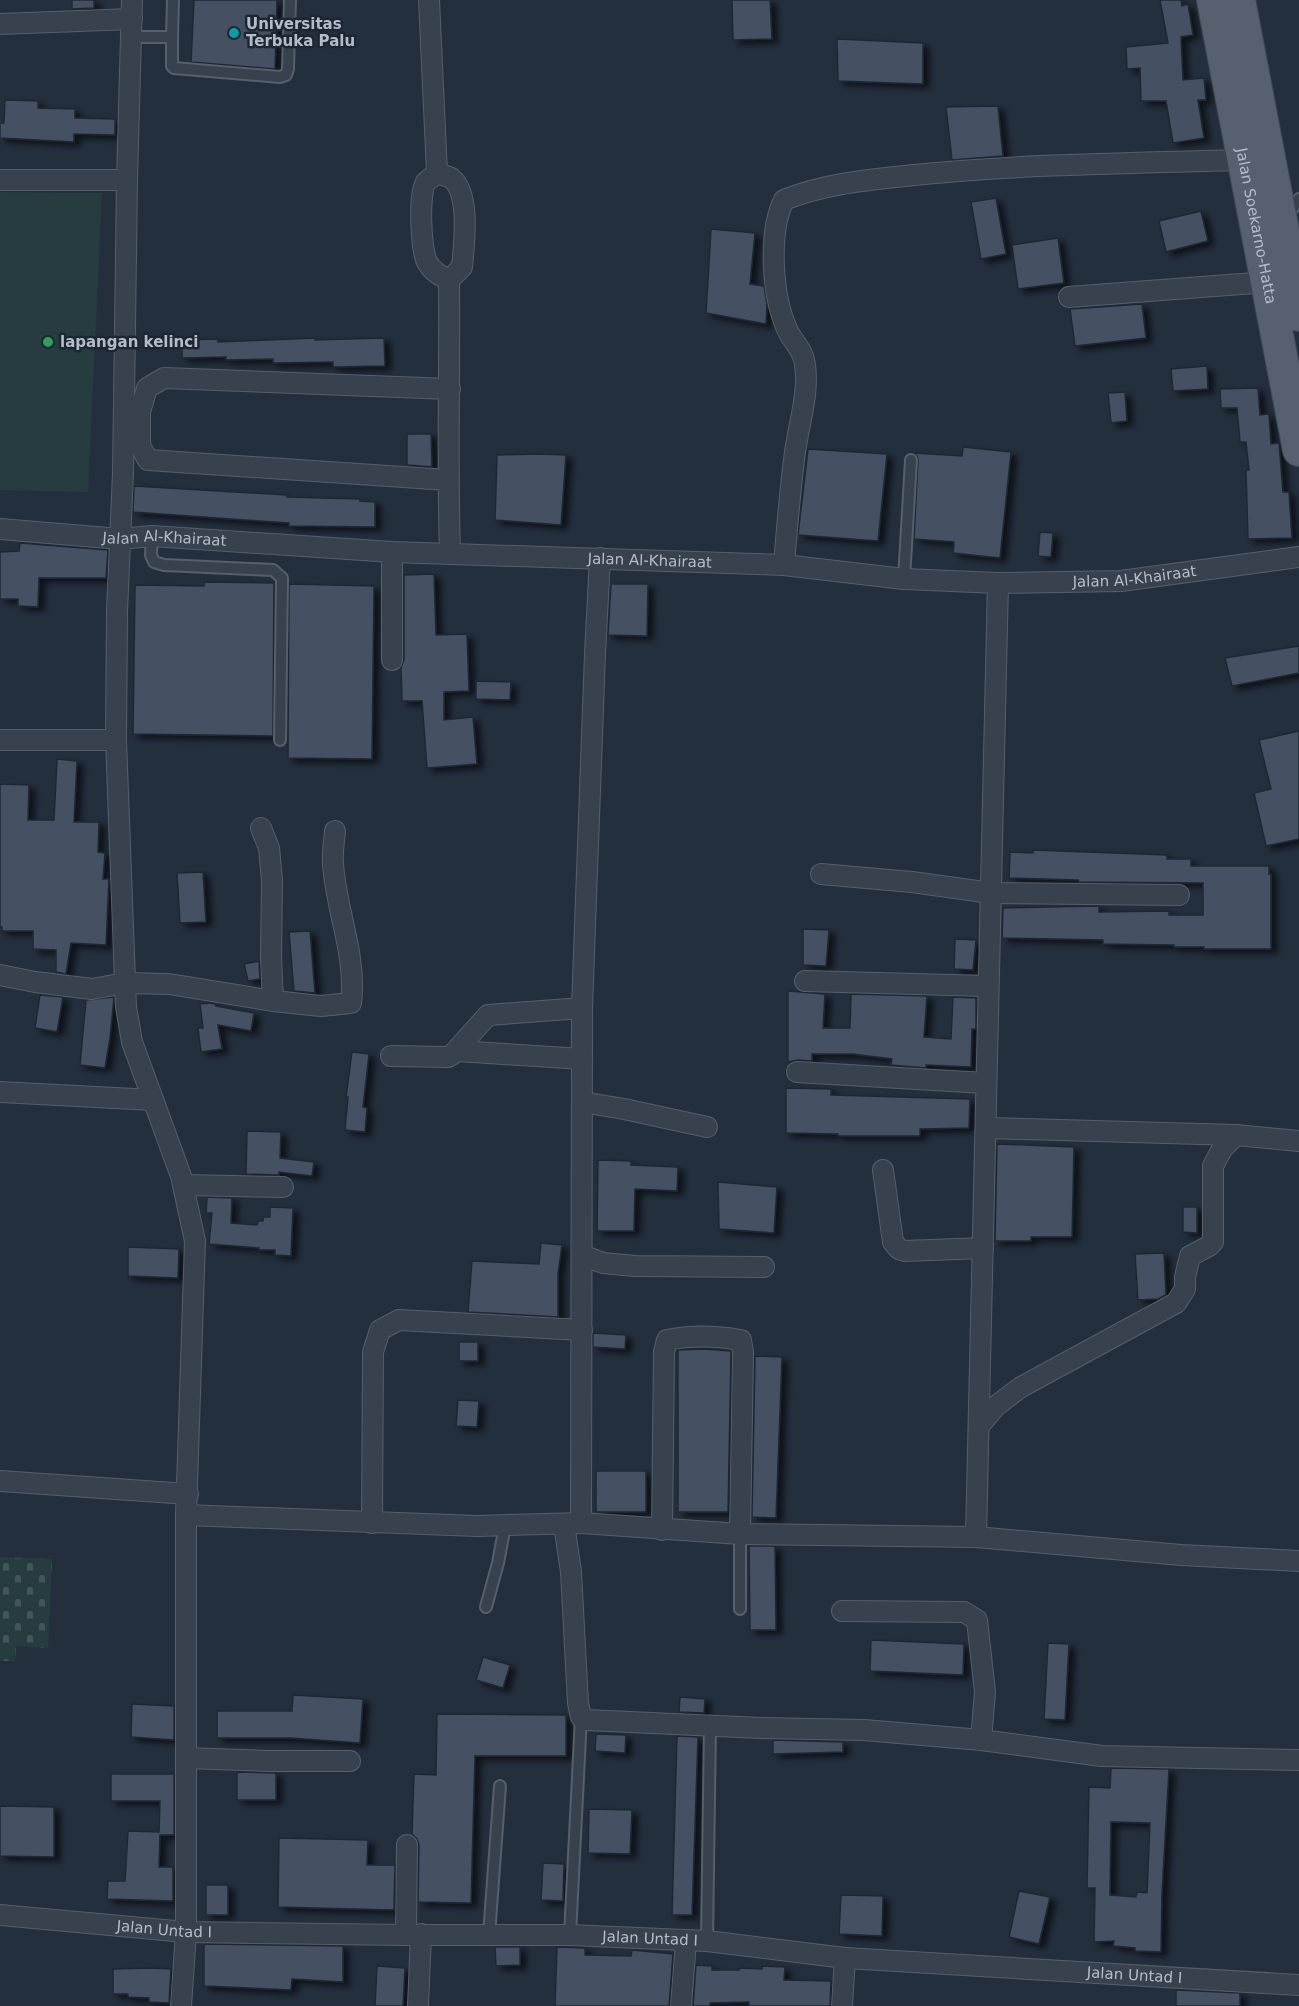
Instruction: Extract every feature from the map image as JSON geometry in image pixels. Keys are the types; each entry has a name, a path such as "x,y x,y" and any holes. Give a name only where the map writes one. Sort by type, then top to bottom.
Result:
{"main road":[{"name":"Jalan Soekarno-Hatta","path":"1213,0 1299,450"},
{"name":"Jalan Soekarno-Hatta","path":"1239,0 1290,212 1299,315"}],"street":[{"path":"429,0 437,173"},
{"path":"0,24 132,19 116,740 125,983 132,1042 184,1185 195,1241 186,1515 186,1932 181,2006"},
{"path":"784,566 791,480 806,387 803,352 786,329 774,279 773,263 779,211 784,200 803,192 837,184 976,169 1242,160"},
{"path":"437,173 451,178 460,189 464,204 462,267 449,280 450,553"},
{"path":"437,173 426,182 422,195 423,237 426,260 435,273 449,280"},
{"path":"0,180 127,180"},
{"path":"1069,297 1268,282"},
{"path":"448,480 148,460 140,446 140,412 147,388 164,378 450,389"},
{"name":"Jalan Al-Khairaat","path":"0,529 120,539 152,536 392,552 784,566 904,579 998,583 1120,581 1299,557"},
{"path":"392,552 392,660"},
{"path":"600,558 582,1008 582,1330 571,1572 578,1703 581,1717 593,1721 864,1730 981,1740 1102,1756 1299,1760"},
{"path":"976,1537 998,583"},
{"path":"0,740 116,740"},
{"path":"261,828 269,848 272,880 273,1002"},
{"path":"0,975 34,982 92,989 125,983 169,984 273,1002 321,1006 351,1004 353,988 333,863 335,831"},
{"path":"821,874 912,882 991,893 1179,895"},
{"path":"805,981 987,986"},
{"path":"391,1056 447,1057 458,1051 488,1015 582,1008"},
{"path":"458,1051 582,1059"},
{"path":"796,1072 985,1083"},
{"path":"0,1092 153,1100"},
{"path":"582,1102 707,1127"},
{"path":"987,1128 1236,1134 1299,1141"},
{"path":"979,1426 996,1406 1021,1387 1176,1303 1185,1289 1188,1259 1192,1253 1213,1242 1213,1166 1222,1149 1236,1134"},
{"path":"883,1170 893,1242 899,1249 905,1251 982,1248"},
{"path":"184,1185 283,1187"},
{"path":"582,1255 603,1263 635,1266 764,1267"},
{"path":"372,1523 373,1352 380,1330 399,1320 582,1330"},
{"path":"662,1530 664,1352 667,1340 678,1337 729,1338 741,1340 743,1352 740,1534"},
{"path":"0,1481 188,1494"},
{"path":"186,1515 505,1526 573,1523 740,1534 976,1537 1181,1555 1299,1561"},
{"path":"842,1611 964,1612 977,1620 985,1692 981,1740"},
{"path":"186,1758 350,1761"},
{"path":"407,1845 418,2006"},
{"name":"Jalan Untad I","path":"0,1916 186,1932 570,1935 707,1941 845,1958 1299,1985"},
{"path":"681,2006 686,1941"},
{"path":"843,2006 845,1958"}],"lane":[{"path":"173,0 172,66 174,68 280,77 286,75 288,69 290,0"},
{"path":"132,19 172,37"},
{"path":"904,579 911,460"},
{"path":"152,536 151,555 154,562 164,565 273,570 282,578 280,740"},
{"path":"486,1607 505,1526"},
{"path":"740,1534 740,1609"},
{"path":"570,1935 581,1717"},
{"path":"707,1941 710,1725"},
{"path":"489,1935 500,1786"}],"green space":[{"name":"lapangan kelinci","path":"0,192 102,193 88,492 0,490"},
{"path":"0,1557 52,1559 48,1648 16,1646 15,1661 0,1661"}],"building":[{"path":"72,0 94,0 94,8 72,9"},
{"name":"Universitas Terbuka Palu","path":"194,0 277,0 275,69 191,62"},
{"path":"732,0 770,0 772,39 733,40"},
{"path":"1160,0 1181,0 1182,6 1188,4 1193,35 1181,37 1183,80 1204,78 1206,100 1198,100 1204,138 1173,143 1166,101 1141,101 1140,68 1127,69 1126,47 1168,43"},
{"path":"837,39 923,43 923,84 838,81"},
{"path":"5,100 38,101 38,108 75,109 75,118 115,119 115,135 74,134 74,142 0,138 0,123 4,123"},
{"path":"998,106 1003,156 952,160 946,107"},
{"path":"996,198 1006,254 981,259 971,202"},
{"path":"1201,211 1208,241 1166,252 1159,221"},
{"path":"711,229 755,233 750,284 764,286 767,304 766,324 706,313"},
{"path":"1058,238 1064,283 1018,289 1012,245"},
{"path":"1142,304 1146,338 1075,346 1070,309"},
{"path":"315,338 315,340 384,338 385,366 333,367 333,362 273,363 273,359 182,358 182,340 218,339 218,342"},
{"path":"1207,366 1208,389 1173,391 1171,369"},
{"path":"1258,388 1260,415 1269,414 1271,444 1279,443 1283,492 1289,492 1292,538 1248,539 1246,470 1249,470 1246,442 1240,442 1237,408 1221,408 1220,389"},
{"path":"1125,392 1127,421 1111,423 1108,393"},
{"path":"407,434 431,434 432,467 407,465"},
{"path":"963,447 1011,452 1000,558 953,553 954,542 914,539 918,460 913,453 962,456"},
{"path":"808,449 887,454 878,541 798,535"},
{"path":"497,455 566,455 561,525 495,520"},
{"path":"134,486 287,495 287,497 360,499 360,501 375,502 375,527 289,526 289,523 133,512"},
{"path":"1040,532 1053,533 1051,557 1038,556"},
{"path":"20,543 108,550 106,578 39,578 38,607 18,606 18,599 0,599 0,552 19,551"},
{"path":"434,574 436,635 467,634 469,691 444,692 444,720 473,717 477,764 427,768 422,701 402,701 404,575"},
{"path":"204,582 274,583 273,736 133,734 135,585 204,586"},
{"path":"289,584 374,586 372,759 288,758"},
{"path":"611,584 648,584 647,636 608,635"},
{"path":"1299,646 1299,673 1232,686 1225,658"},
{"path":"476,681 511,682 510,700 476,699"},
{"path":"1299,731 1299,839 1266,846 1254,793 1271,789 1259,740"},
{"path":"57,759 77,761 74,822 99,822 98,852 105,853 103,879 109,879 106,945 71,943 66,974 56,972 56,950 33,949 33,931 2,931 0,927 0,784 29,785 28,820 54,820"},
{"path":"1033,850 1167,855 1167,859 1191,859 1191,866 1269,866 1269,874 1271,874 1271,949 1204,949 1204,947 1174,947 1174,945 1103,944 1103,940 1002,938 1003,908 1099,906 1099,912 1169,911 1169,915 1203,915 1203,883 1079,882 1078,880 1009,878 1010,852 1033,853"},
{"path":"203,872 206,922 180,923 177,873"},
{"path":"803,929 829,930 826,966 803,965"},
{"path":"310,931 315,993 294,991 289,932"},
{"path":"955,939 976,940 973,970 954,969"},
{"path":"259,961 260,979 248,981 244,964"},
{"path":"788,991 825,994 823,1028 850,1028 851,994 927,996 924,1037 951,1039 953,997 976,998 976,1029 972,1029 971,1067 926,1065 926,1068 891,1065 892,1059 852,1054 812,1054 812,1061 788,1062"},
{"path":"40,995 63,997 57,1032 35,1028"},
{"path":"114,997 105,1068 80,1065 86,1000"},
{"path":"211,1003 254,1013 251,1031 218,1025 222,1049 201,1052 198,1028 203,1028 200,1004"},
{"path":"352,1052 369,1054 363,1107 367,1108 365,1132 345,1130 348,1097 346,1097"},
{"path":"786,1088 831,1089 831,1095 970,1099 969,1128 920,1129 920,1136 838,1136 838,1134 786,1133"},
{"path":"247,1131 281,1132 280,1158 314,1162 312,1176 279,1172 279,1175 246,1174"},
{"path":"997,1144 1074,1147 1072,1237 1031,1237 1031,1241 995,1241"},
{"path":"598,1160 631,1161 631,1165 678,1167 677,1191 635,1189 634,1231 597,1231"},
{"path":"718,1182 777,1187 774,1233 719,1229"},
{"path":"207,1197 232,1198 231,1223 257,1225 258,1221 263,1221 263,1217 270,1217 270,1207 293,1208 291,1256 275,1255 275,1250 209,1244 212,1213 206,1213"},
{"path":"1183,1207 1197,1207 1197,1233 1183,1232"},
{"path":"541,1243 562,1245 558,1274 558,1317 468,1312 472,1261 539,1264"},
{"path":"128,1247 179,1249 178,1278 128,1276"},
{"path":"1164,1253 1166,1295 1158,1299 1138,1300 1135,1254"},
{"path":"593,1333 626,1335 625,1349 593,1347"},
{"path":"459,1342 478,1342 478,1361 459,1361"},
{"path":"678,1350 731,1351 728,1512 678,1512"},
{"path":"755,1356 782,1357 776,1518 752,1517"},
{"path":"458,1400 479,1401 477,1427 456,1426"},
{"path":"596,1471 646,1471 646,1512 596,1512"},
{"path":"749,1546 775,1546 776,1630 750,1630"},
{"path":"871,1640 964,1644 963,1675 870,1671"},
{"path":"1048,1643 1069,1644 1065,1720 1044,1719"},
{"path":"483,1657 510,1665 503,1688 476,1680"},
{"path":"293,1695 363,1699 360,1743 291,1738 217,1738 217,1711 292,1711"},
{"path":"680,1697 705,1699 704,1713 679,1712"},
{"path":"132,1704 174,1706 174,1740 131,1737"},
{"path":"437,1714 566,1715 566,1756 475,1756 471,1903 418,1902 419,1845 412,1834 414,1774 436,1775"},
{"path":"596,1734 626,1735 625,1753 595,1751"},
{"path":"677,1736 698,1737 692,1915 672,1915"},
{"path":"773,1740 843,1742 843,1752 773,1754"},
{"path":"1111,1768 1169,1769 1161,1952 1135,1951 1135,1948 1113,1946 1114,1941 1094,1942 1095,1888 1087,1888 1089,1787 1110,1788","holes":["1111,1822 1150,1823 1147,1893 1137,1892 1136,1897 1110,1895"]},
{"path":"237,1772 276,1773 276,1800 237,1800"},
{"path":"111,1774 174,1774 174,1835 160,1835 159,1867 173,1867 173,1901 107,1899 108,1881 125,1881 128,1831 159,1832 160,1801 111,1801"},
{"path":"0,1806 54,1807 54,1857 0,1856"},
{"path":"589,1809 632,1810 630,1854 588,1853"},
{"path":"279,1838 368,1840 367,1865 395,1865 394,1910 278,1907"},
{"path":"543,1863 564,1864 563,1901 541,1900"},
{"path":"206,1885 228,1885 228,1915 206,1915"},
{"path":"1019,1891 1050,1897 1039,1944 1009,1937"},
{"path":"841,1895 883,1896 882,1936 839,1934"},
{"path":"204,1944 343,1946 343,1982 292,1979 291,1990 204,1986"},
{"path":"495,1947 520,1947 520,1965 496,1966"},
{"path":"557,1947 585,1948 585,1955 631,1956 632,1950 673,1954 669,2006 555,2006"},
{"path":"696,1965 712,1966 712,1970 762,1969 762,1966 785,1967 784,1980 831,1981 830,2006 749,2006 749,2002 693,2006"},
{"path":"377,1966 405,1968 403,2006 375,2006"},
{"path":"113,1969 171,1969 169,2003 149,2002 149,1998 128,1997 128,1994 113,1994"},
{"path":"1176,1990 1240,1993 1240,2006 1176,2006"}],"place":[{"name":"Universitas Terbuka Palu","path":"234,33"},
{"name":"lapangan kelinci","path":"48,342"}]}
